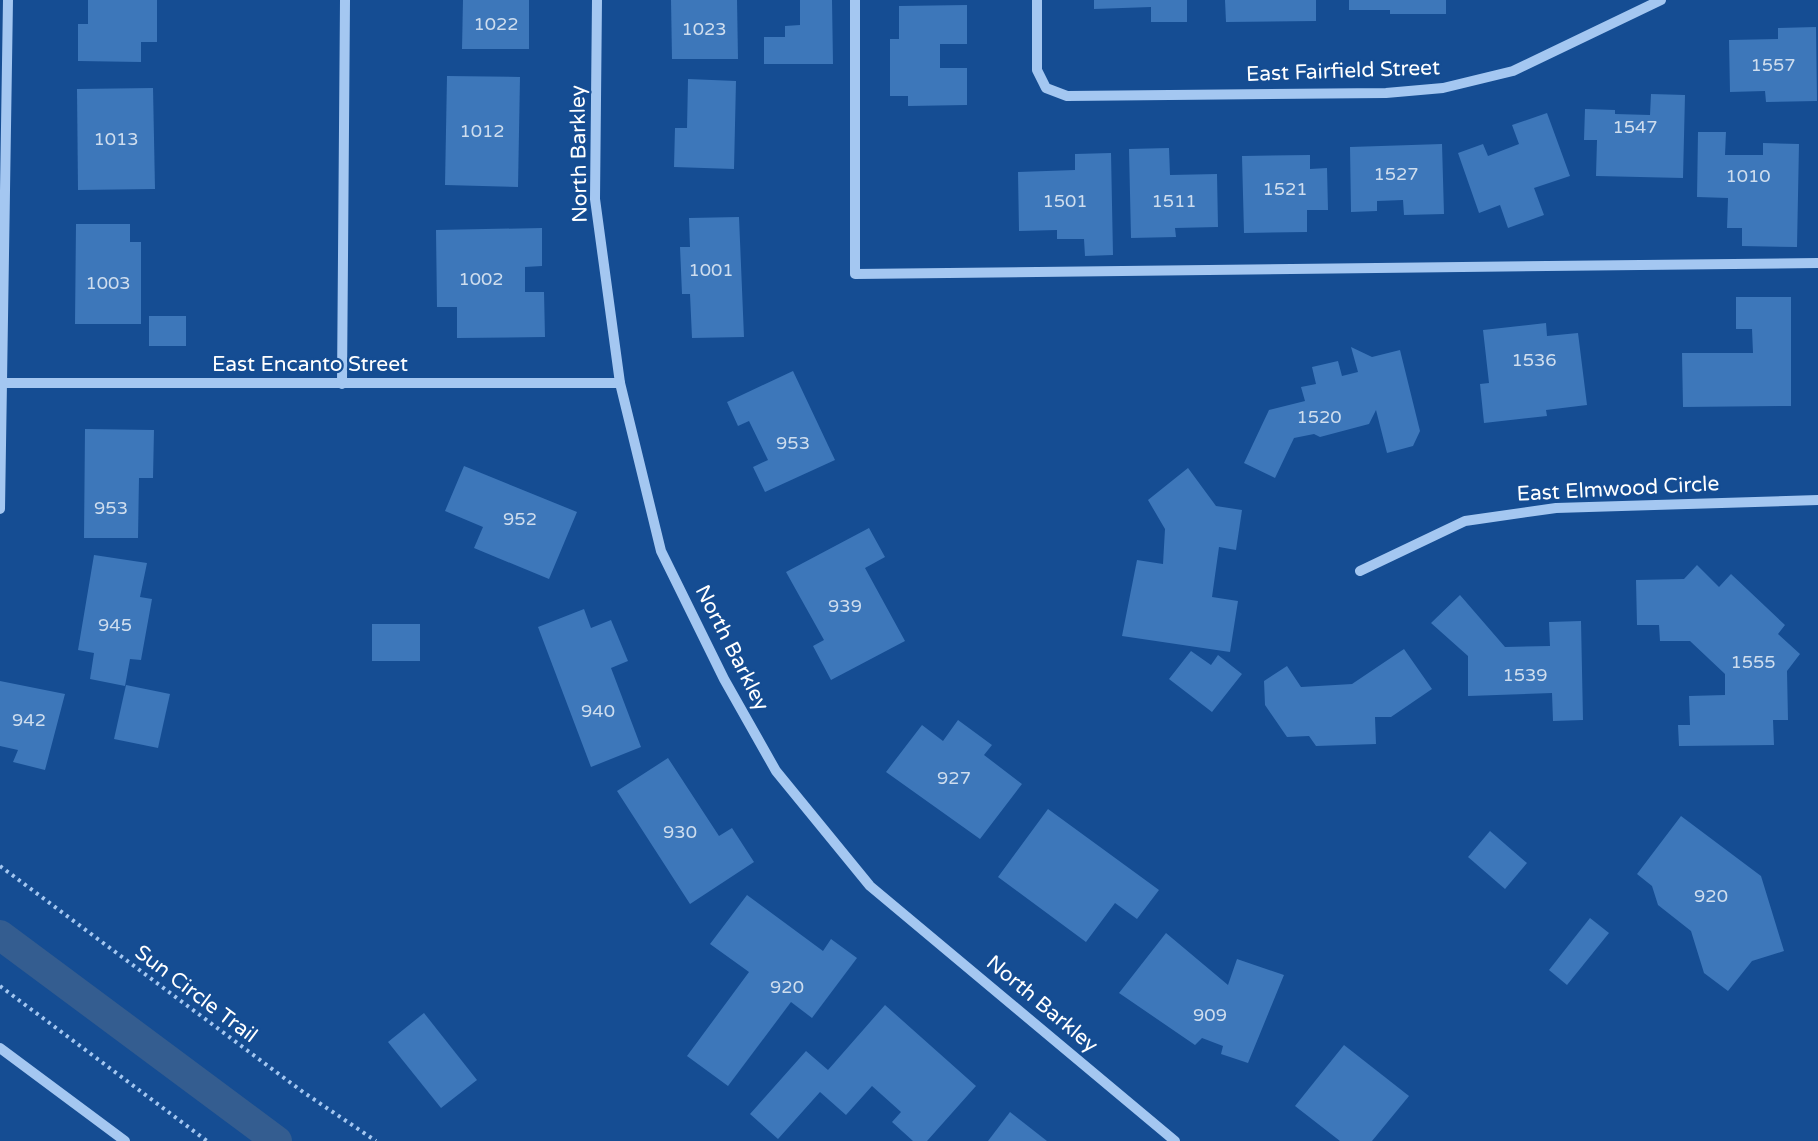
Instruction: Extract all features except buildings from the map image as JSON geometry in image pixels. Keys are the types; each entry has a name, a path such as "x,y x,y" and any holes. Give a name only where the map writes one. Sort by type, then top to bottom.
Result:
{"street":[{"path":"0,509 8,0"},
{"path":"342,384 345,0"},
{"name":"North Barkley","path":"597,0 595,199 620,382 661,551 724,679 776,771 870,886 1175,1141"},
{"path":"855,0 855,274 1818,263"},
{"name":"East Fairfield Street","path":"1038,0 1037,70 1046,88 1067,96 1386,93 1443,88 1513,71 1661,0"},
{"name":"East Encanto Street","path":"2,383 620,382"},
{"name":"East Elmwood Circle","path":"1360,571 1465,521 1556,508 1818,500"},
{"path":"0,1048 125,1141"}],"path":[{"name":"Sun Circle Trail","path":"0,866 303,1092 376,1141"},
{"path":"0,986 207,1141"}],"waterway":[{"path":"0,935 277,1141"}]}
